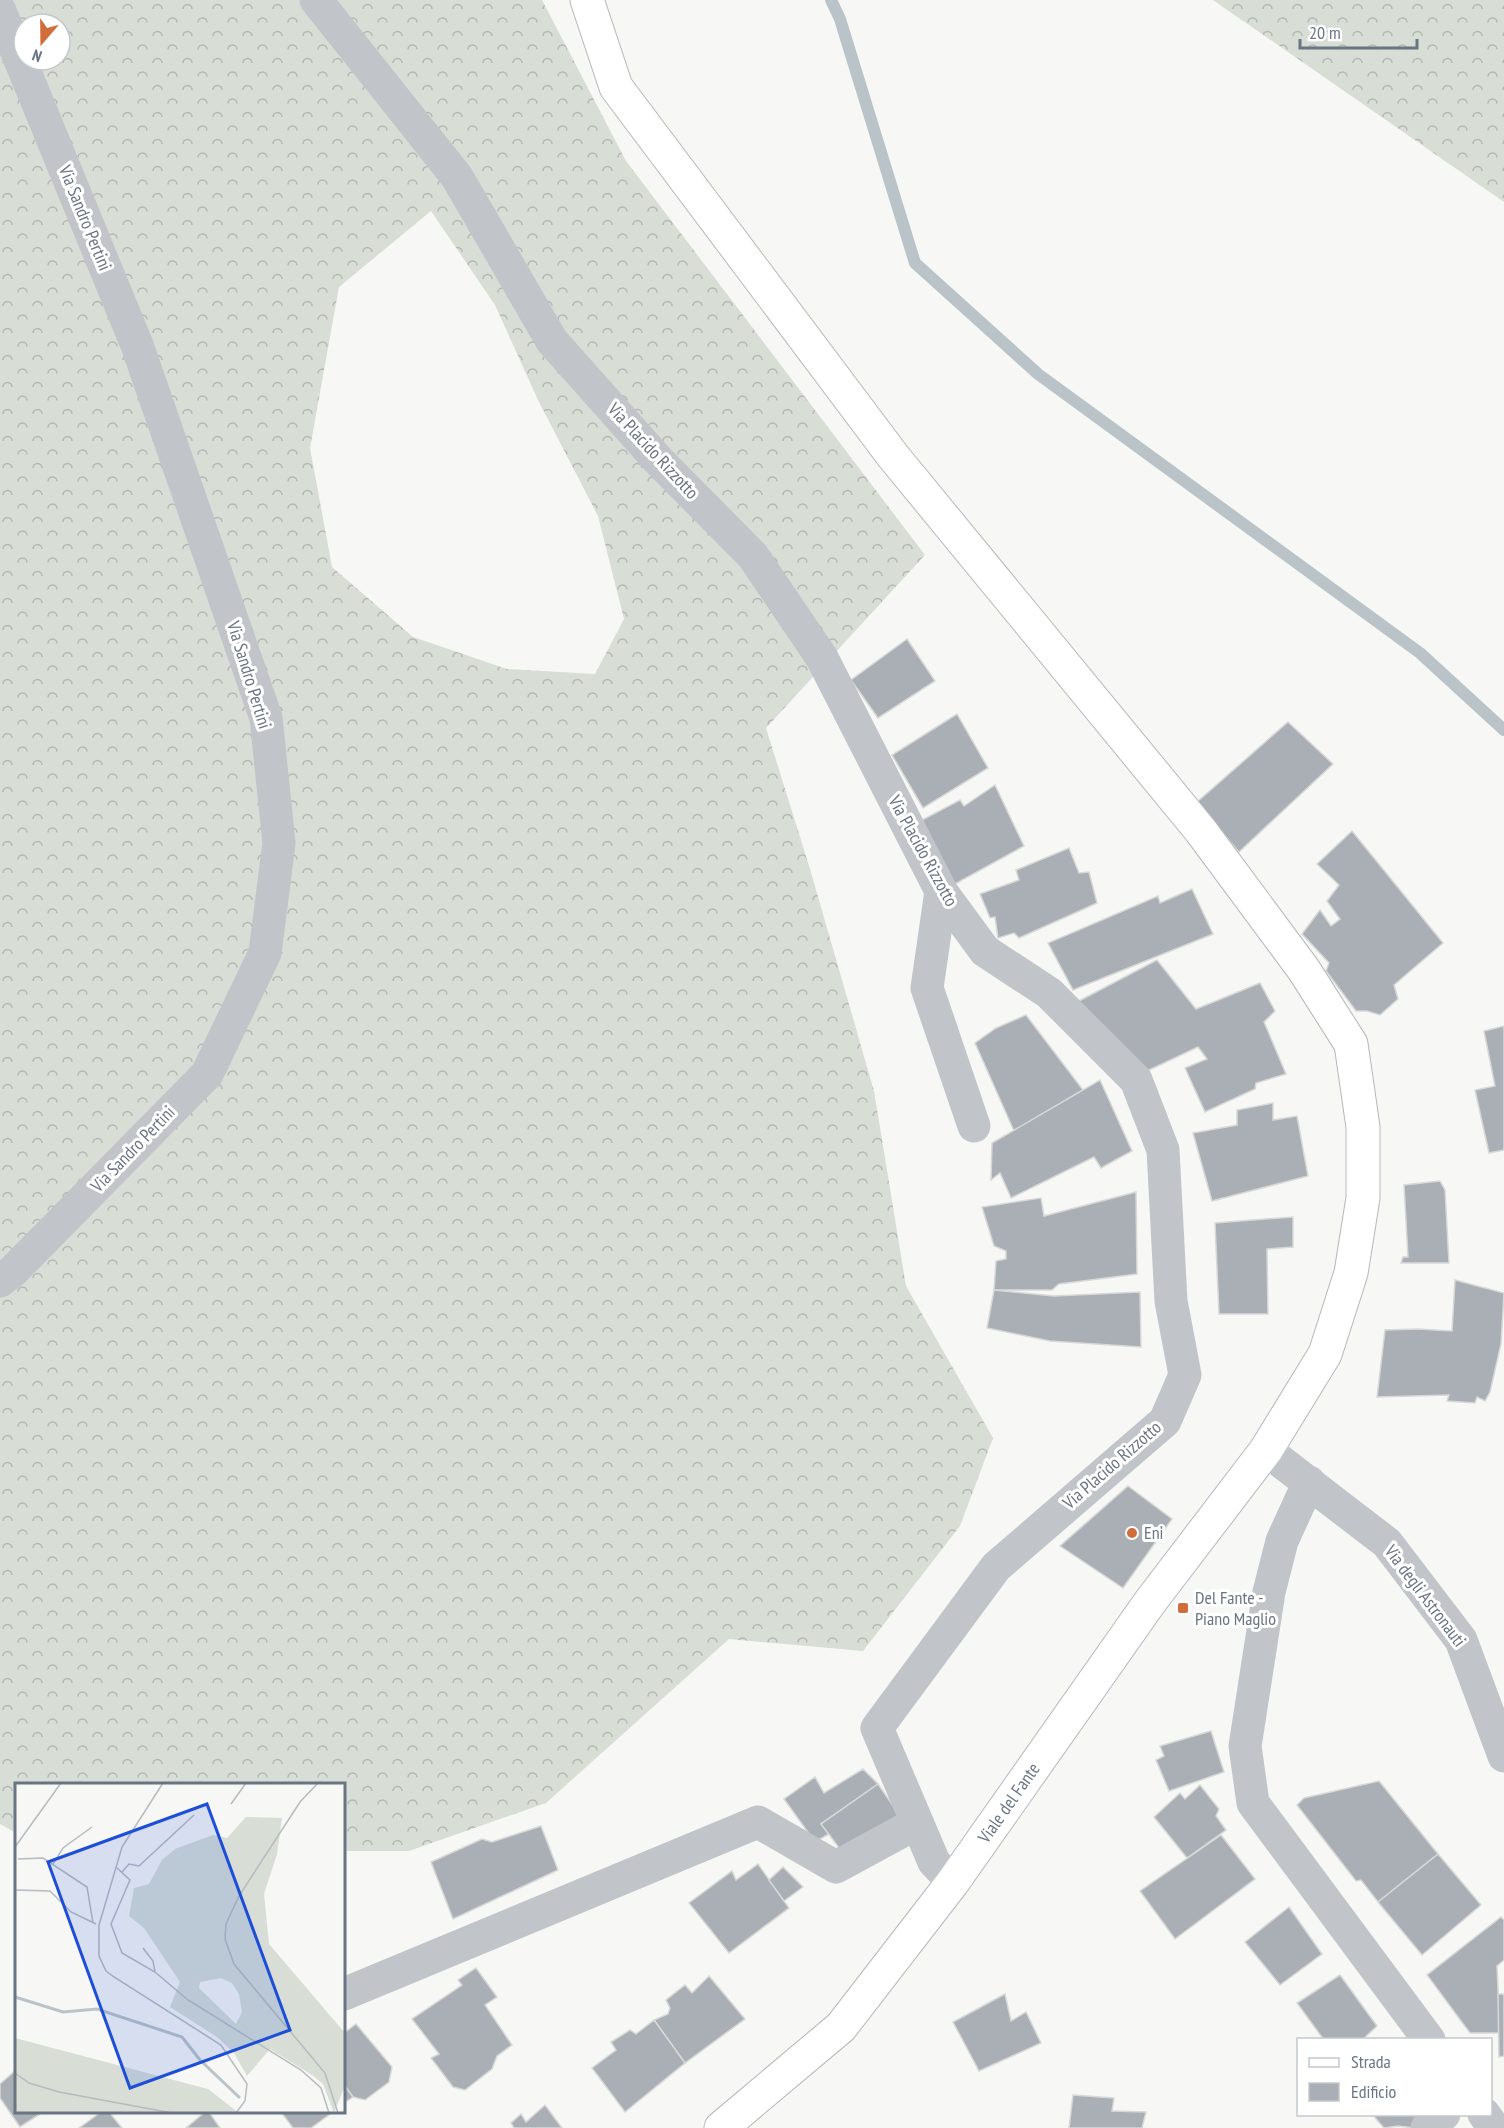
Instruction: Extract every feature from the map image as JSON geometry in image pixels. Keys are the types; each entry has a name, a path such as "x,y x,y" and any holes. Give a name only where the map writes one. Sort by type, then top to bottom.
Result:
{"main road":[{"name":"Viale del Fante","path":"587,0 616,87 893,456 1201,831 1304,970 1351,1044 1363,1127 1363,1198 1351,1273 1325,1354 1266,1450 1150,1602 953,1882 842,2027 721,2128"}],"street":[{"name":"Via Placido Rizzotto","path":"316,0 457,177 552,341 658,460 753,556 822,658 941,891 985,951 1049,993 1136,1080 1163,1149 1171,1301 1185,1375 1165,1421 996,1567 877,1728 934,1862 953,1882"},
{"name":"Via Sandro Pertini","path":"0,11 137,345 266,718 279,843 265,953 207,1074 13,1271 0,1281"},
{"path":"941,891 927,988 974,1126"},
{"name":"Via degli Astronauti","path":"1266,1450 1387,1543 1461,1640 1504,1756"},
{"path":"1309,1482 1282,1541 1269,1592 1245,1746 1253,1803 1428,2038"},
{"path":"345,1995 758,1822 836,1867 917,1823"},
{"path":"1427,2128 1443,2116"}],"green space":[{"path":"0,0 542,0 626,161 925,555 766,728 810,869 874,1091 906,1286 993,1438 960,1526 863,1651 729,1639 546,1803 409,1851 345,1851 345,1783 15,1783 15,1832 0,1824","holes":["431,211 495,305 539,402 598,516 624,619 595,674 507,669 413,637 332,567 310,448 339,287"]},
{"path":"1213,0 1504,0 1504,202"}],"building":[{"path":"907,639 935,681 878,718 851,680"},
{"path":"957,714 988,768 923,808 892,755"},
{"path":"1288,722 1333,764 1239,852 1197,802"},
{"path":"995,785 1024,846 955,884 922,820 960,800 964,806"},
{"path":"1352,831 1443,943 1394,985 1398,999 1380,1015 1367,1011 1356,1011 1326,971 1329,963 1302,934 1320,910 1331,926 1340,919 1327,901 1339,885 1317,864"},
{"path":"1069,848 1079,873 1089,872 1097,903 1019,938 1014,933 998,938 995,917 990,918 980,894 1019,880 1016,870"},
{"path":"1192,889 1213,934 1073,990 1048,943 1158,896 1160,903"},
{"path":"1157,960 1196,1009 1260,983 1275,1011 1264,1022 1286,1074 1256,1083 1255,1089 1205,1112 1185,1068 1207,1059 1198,1047 1147,1071 1075,1003"},
{"path":"1026,1015 1083,1090 1014,1131 975,1043 996,1028"},
{"path":"1504,1026 1504,1150 1489,1153 1475,1090 1495,1086 1484,1031"},
{"path":"1100,1080 1132,1151 1101,1168 1094,1157 1011,1198 1000,1173 991,1180 992,1143"},
{"path":"1273,1103 1273,1120 1297,1116 1308,1176 1212,1201 1193,1133 1237,1125 1237,1110"},
{"path":"1440,1181 1445,1190 1449,1263 1401,1263 1403,1257 1408,1257 1404,1185"},
{"path":"1136,1192 1137,1274 1059,1284 1052,1290 994,1290 996,1261 1006,1259 1006,1251 994,1246 982,1207 1041,1198 1044,1216"},
{"path":"1293,1217 1293,1247 1267,1249 1268,1314 1219,1314 1215,1223"},
{"path":"1455,1280 1504,1293 1501,1344 1490,1392 1485,1401 1477,1397 1475,1403 1447,1401 1449,1395 1377,1397 1385,1330 1452,1331"},
{"path":"994,1290 1054,1296 1140,1292 1141,1347 1050,1341 987,1328"},
{"path":"1128,1486 1172,1519 1123,1588 1060,1546"},
{"path":"1211,1731 1224,1772 1169,1791 1156,1760 1164,1756 1160,1746"},
{"path":"863,1769 878,1784 821,1824 829,1834 815,1842 784,1799 815,1777 824,1793"},
{"path":"1379,1781 1438,1854 1378,1902 1361,1880 1356,1881 1297,1805 1304,1798"},
{"path":"878,1784 900,1816 843,1853 821,1824"},
{"path":"1200,1785 1219,1809 1216,1816 1226,1830 1187,1858 1154,1817 1180,1793 1185,1799"},
{"path":"541,1826 558,1870 453,1919 431,1862 482,1839 492,1842"},
{"path":"1221,1835 1255,1879 1175,1939 1140,1891"},
{"path":"1438,1854 1481,1905 1422,1955 1378,1902"},
{"path":"758,1864 789,1908 729,1953 689,1903 732,1871 736,1880"},
{"path":"783,1867 803,1887 784,1901 769,1880"},
{"path":"1289,1907 1322,1954 1280,1985 1245,1942"},
{"path":"1501,1917 1504,1920 1504,1960 1497,1966 1500,2033 1470,2033 1427,1975"},
{"path":"476,1968 497,1997 485,2005 512,2045 497,2056 492,2069 465,2090 453,2087 431,2058 439,2054 412,2019 462,1985 458,1980"},
{"path":"1340,1975 1377,2026 1364,2038 1323,2038 1297,2003"},
{"path":"709,1976 745,2019 685,2063 654,2020 668,2014 670,2008 666,2000 685,1985 692,1993"},
{"path":"1005,1994 1011,2021 1026,2012 1041,2043 979,2071 953,2022"},
{"path":"1498,1994 1504,1994 1504,2056 1499,2057"},
{"path":"654,2020 685,2063 625,2112 592,2068 616,2050 611,2042 630,2030 636,2034"},
{"path":"356,2024 392,2067 389,2082 365,2100 353,2097 345,2086 345,2032"},
{"path":"15,2071 15,2113 41,2113 20,2127 0,2098 0,2084"},
{"path":"345,2086 353,2097 345,2102"},
{"path":"1073,2095 1114,2098 1112,2111 1146,2112 1142,2128 1069,2128"},
{"path":"545,2105 562,2128 514,2128 511,2123 521,2114 526,2122"},
{"path":"100,2113 110,2113 122,2128 79,2128"},
{"path":"204,2113 210,2113 220,2128 186,2128"},
{"path":"282,2113 332,2113 311,2128 293,2128"},
{"path":"1374,2116 1427,2116 1415,2128 1398,2126 1384,2128"}],"waterway":[{"path":"831,0 840,19 915,263 1038,374 1420,653 1504,730"}],"place":[{"name":"Eni","path":"1132,1533"},
{"name":"Del Fante - Piano Maglio","path":"1183,1608"}]}
